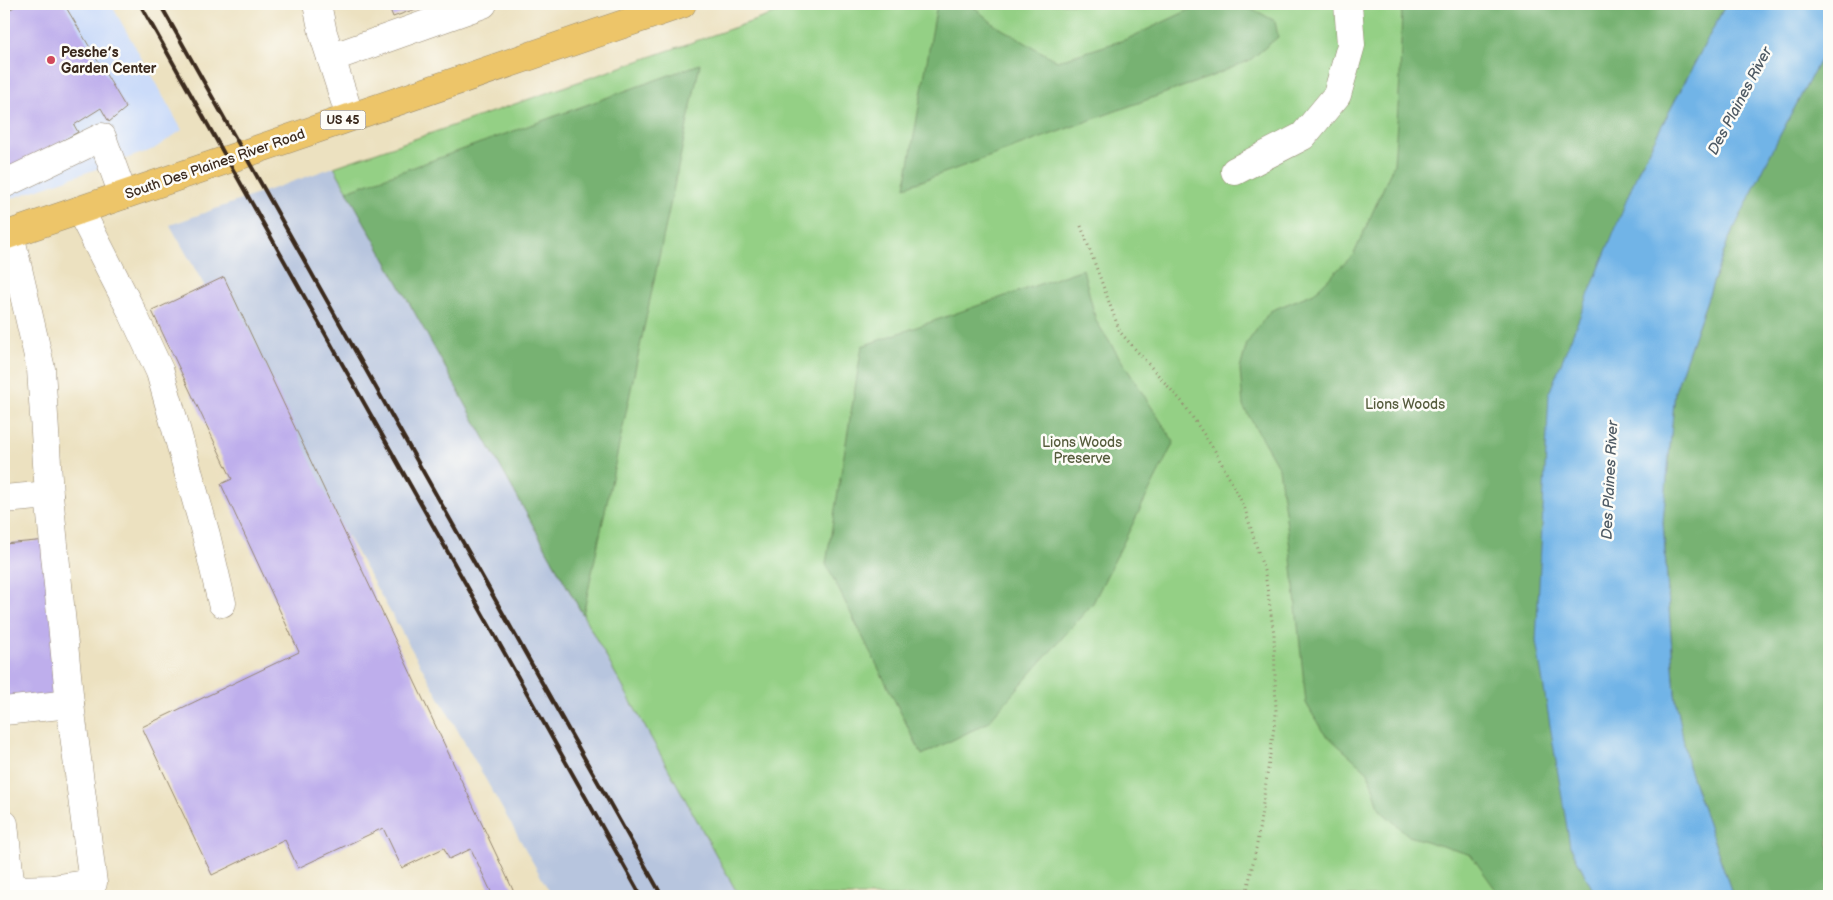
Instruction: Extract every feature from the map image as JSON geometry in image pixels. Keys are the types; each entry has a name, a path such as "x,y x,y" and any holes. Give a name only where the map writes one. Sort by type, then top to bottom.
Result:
{"main road":[{"name":"South Des Plaines River Road","path":"7,235 682,4"}],"lane":[{"path":"317,4 323,33 350,118"},
{"path":"331,58 483,4"},
{"path":"1235,170 1303,136 1337,94 1351,45 1348,4"},
{"path":"4,184 102,137 123,195"},
{"path":"80,210 160,372 204,526 222,603"},
{"path":"4,824 11,890 52,889 93,883 70,704 49,495 41,369 7,235"},
{"path":"4,499 49,495"},
{"path":"4,711 70,704"}],"path":[{"path":"1082,226 1120,332 1182,403 1215,451 1244,506 1265,574 1274,634 1276,714 1257,844 1246,896"}],"shaded area":[{"path":"4,4 111,4 182,130 154,149 4,201"},
{"path":"334,167 739,896 552,896 170,225"}],"green space":[{"name":"Lions Woods Preserve","path":"802,4 1829,4 1829,896 739,896 334,167"},
{"path":"937,4 970,4 995,25 1057,61 1127,39 1202,4 1251,8 1275,21 1278,37 1250,60 1210,77 905,187"},
{"name":"Lions Woods","path":"1402,4 1726,4 1639,169 1570,846 1596,896 1497,896 1496,890 1471,855 1409,836 1380,810 1368,772 1323,732 1306,703 1290,548 1279,468 1243,406 1240,369 1247,343 1270,311 1314,293 1354,254 1394,164 1400,79"},
{"path":"1829,43 1829,896 1733,896 1688,766 1675,694 1663,522 1675,391 1727,243 1778,139"},
{"path":"700,64 583,615 347,191"},
{"path":"1083,269 1096,321 1174,442 1093,603 987,723 922,755 826,564 862,346"}],"water":[{"name":"Des Plaines River","path":"1726,4 1829,4 1829,43 1778,139 1727,243 1675,391 1663,522 1675,694 1688,766 1733,896 1596,896 1570,846 1536,641 1549,393 1639,169"}],"building":[{"name":"Pesche’s Garden Center","path":"19,4 64,4 126,108 109,122 101,108 74,125 78,132 4,174 4,13"},
{"path":"388,4 430,4 393,17"},
{"path":"224,277 513,890 499,896 493,896 471,849 449,859 444,848 402,868 383,828 298,868 285,840 212,875 142,727 299,652 221,484 232,479 152,311"},
{"path":"47,540 63,696 4,701 4,544"},
{"path":"487,893 488,896 464,896 464,895"}],"railway":[{"path":"140,4 641,896"},
{"path":"160,4 662,896"}],"place":[{"name":"Pesche’s Garden Center","path":"51,60"}]}
